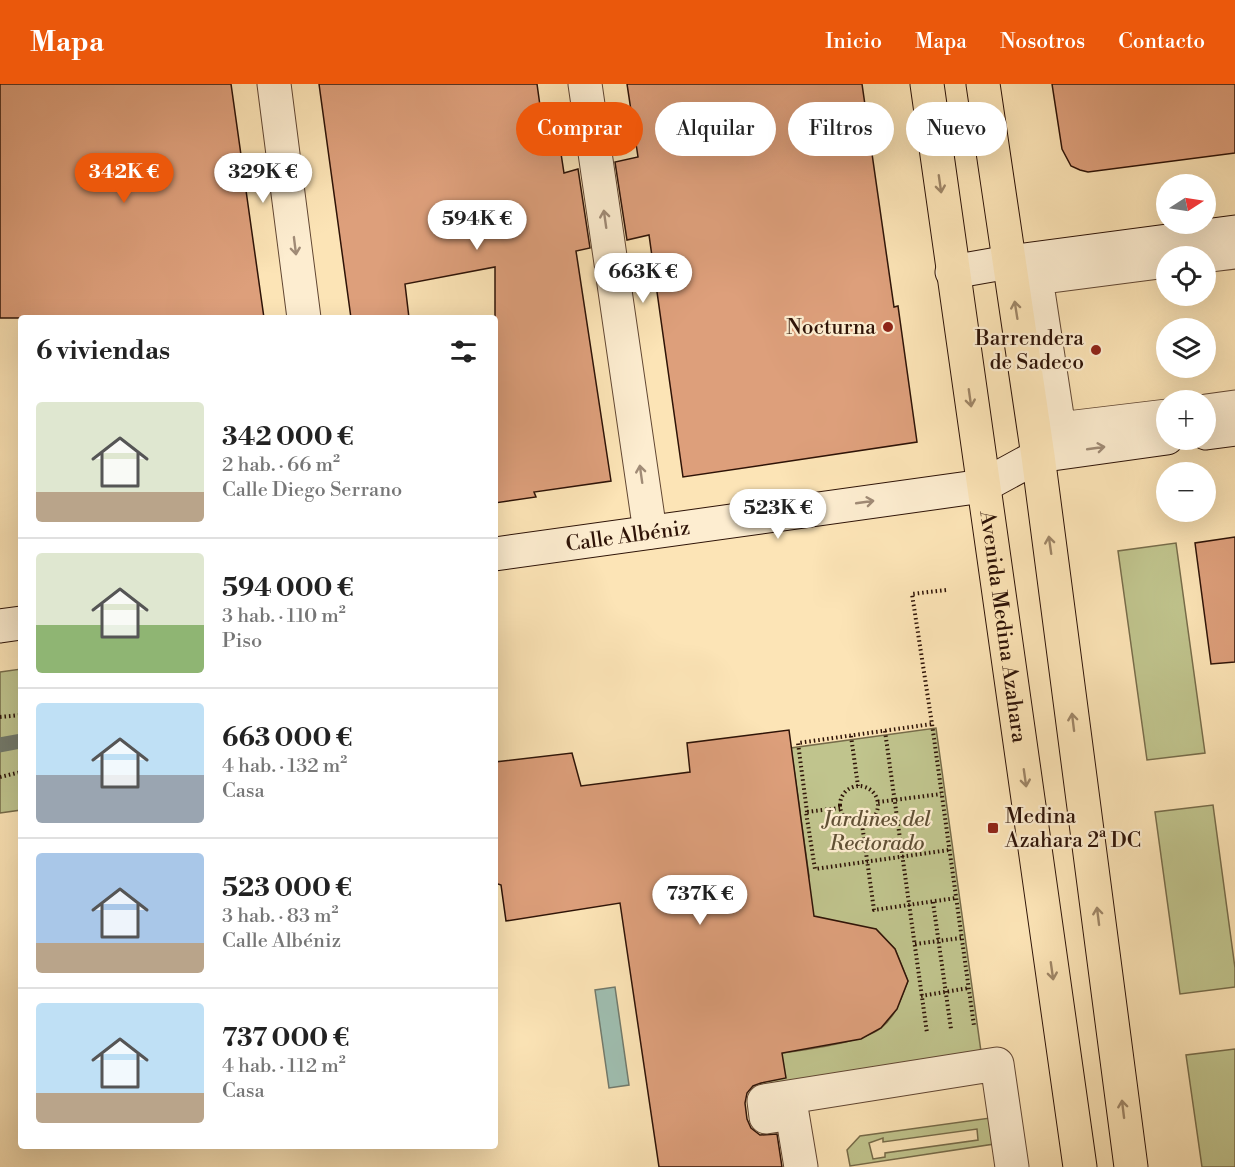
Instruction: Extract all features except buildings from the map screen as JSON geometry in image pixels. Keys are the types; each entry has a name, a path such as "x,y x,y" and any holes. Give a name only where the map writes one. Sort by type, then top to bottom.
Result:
{"main road":[{"name":"Avenida Medina Azahara","path":"927,84 1080,1167"},
{"path":"983,84 1038,456 1131,1167"}],"street":[{"path":"274,84 304,315"},
{"path":"585,84 650,532"},
{"path":"952,272 1009,262 1235,232"},
{"path":"1216,254 1235,252"},
{"path":"1156,262 1036,278 1059,429 1156,417"},
{"path":"1216,410 1235,407"},
{"path":"1216,432 1235,429"},
{"path":"1038,456 1156,440"},
{"name":"Calle Albéniz","path":"498,554 983,486 1038,456"},
{"path":"0,626 18,623"},
{"path":"801,1167 792,1113 766,1117 764,1101 997,1064 1012,1167"}],"path":[{"path":"946,590 912,594 974,1029"},
{"path":"0,717 18,715"},
{"path":"932,724 798,743 807,812 815,869 949,850"},
{"path":"885,731 932,1074"},
{"path":"850,735 858,786"},
{"path":"0,777 18,773"},
{"path":"858,786 871,790 878,802 874,816 862,824 847,820 840,808 842,795 846,790 858,786"},
{"path":"878,802 941,794"},
{"path":"807,812 840,808"},
{"path":"862,824 874,910 956,898"},
{"path":"933,902 951,1033"},
{"path":"915,944 961,938"},
{"path":"921,996 969,988"}],"green space":[{"path":"1176,543 1205,753 1147,760 1118,551"},
{"path":"18,669 18,810 0,813 0,672"},
{"name":"Jardines del Rectorado","path":"936,728 983,1066 764,1101 756,1057 840,1043 871,1034 891,1018 908,981 895,949 876,929 794,929 809,876 791,748"},
{"path":"1213,805 1235,968 1235,987 1180,994 1155,812"},
{"path":"1235,1049 1235,1167 1202,1167 1186,1055"},
{"path":"990,1118 994,1144 850,1166 847,1150 860,1136","holes":["977,1129 978,1140 885,1153 885,1157 873,1159 869,1143 883,1138 883,1142"]}],"shaded area":[{"path":"615,987 629,1085 609,1088 595,990"}],"waterway":[{"path":"0,745 18,742"}],"place":[{"name":"Nocturna","path":"888,327"},
{"name":"Barrendera de Sadeco","path":"1096,350"},
{"name":"Medina Azahara 2ª DC","path":"993,828"}]}
